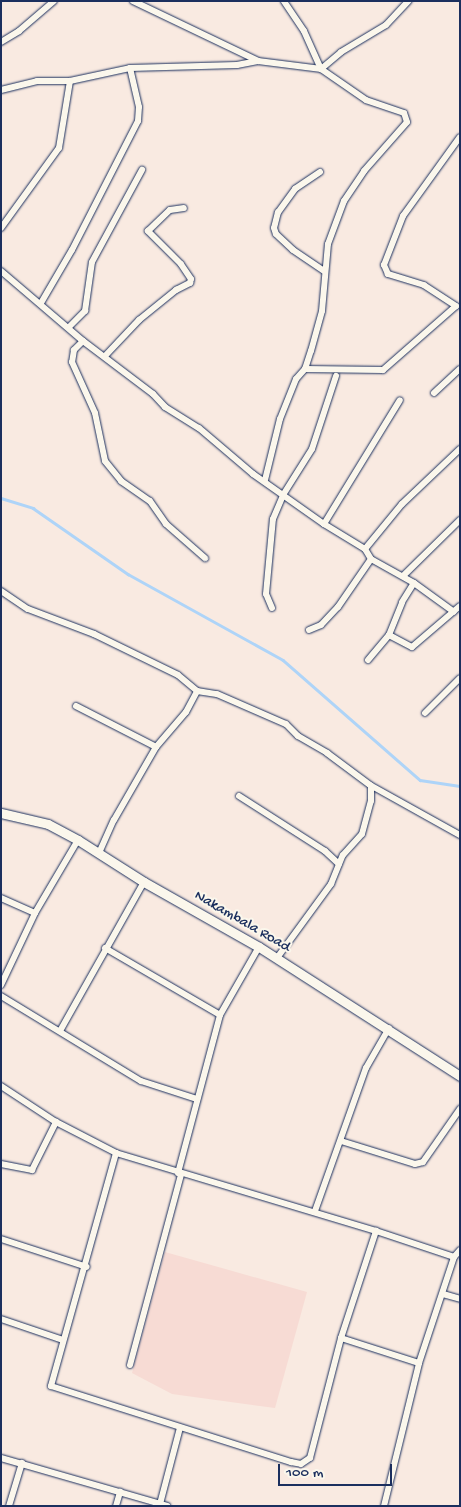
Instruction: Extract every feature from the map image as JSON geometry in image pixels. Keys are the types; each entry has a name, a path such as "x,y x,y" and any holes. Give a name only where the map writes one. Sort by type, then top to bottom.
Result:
{"main road":[{"name":"Nakambala Road","path":"1,813 48,824 78,840 144,882 277,958 389,1028 460,1076"}],"street":[{"path":"1,42 19,31 54,1"},
{"path":"133,1 258,61"},
{"path":"284,1 304,31 321,69"},
{"path":"321,69 341,52 386,25 408,1"},
{"path":"1,90 37,81 70,81 130,68 237,65 258,61 321,69 366,100 407,117 407,122 364,171 344,201 328,244 322,311 305,369 296,379 280,419 265,480"},
{"path":"42,302 69,257 138,121 139,107 130,68"},
{"path":"1,228 59,148 70,81"},
{"path":"305,369 383,370 458,304 424,285 388,274 384,265 403,216 460,137"},
{"path":"69,327 85,311 92,262 142,170"},
{"path":"320,172 295,189 278,212 274,228 276,234 293,250 324,272"},
{"path":"105,356 139,320 176,290 190,283 192,279 181,264 148,231 170,210 184,208"},
{"path":"1,271 42,302 83,341 105,356 165,408 199,428 283,495 365,550 371,559 414,583 454,612"},
{"path":"83,341 74,350 72,362 95,413 104,460 121,481 150,502 166,524 205,558"},
{"path":"434,393 460,369"},
{"path":"272,608 266,594 273,519 283,495 312,449 336,376"},
{"path":"324,524 400,400"},
{"path":"365,550 402,504 460,449"},
{"path":"403,576 460,520"},
{"path":"309,630 321,625 338,607 371,559"},
{"path":"368,660 389,635 402,602 414,583"},
{"path":"1,591 28,609 94,634 170,671 197,691 217,694 286,724 298,736 327,752 370,785 460,835"},
{"path":"389,635 412,647 460,606"},
{"path":"425,714 460,678"},
{"path":"99,853 114,820 156,747 186,712 197,691"},
{"path":"76,706 156,747"},
{"path":"277,958 331,884 339,864 362,834 371,802 373,789 370,785"},
{"path":"238,796 325,851 339,864"},
{"path":"1,985 35,913 78,840"},
{"path":"60,1031 105,948 144,882"},
{"path":"1,898 35,913"},
{"path":"130,1365 220,1015 259,947"},
{"path":"105,948 220,1015"},
{"path":"1,996 141,1081 197,1099"},
{"path":"315,1211 366,1068 389,1028"},
{"path":"1,1086 56,1122 116,1153 180,1174 315,1211 454,1257"},
{"path":"341,1141 415,1164 423,1162 460,1109"},
{"path":"1,1164 32,1170 56,1122"},
{"path":"116,1153 51,1386 180,1428 301,1464 310,1458 342,1338 376,1232"},
{"path":"1,1239 86,1266"},
{"path":"384,1506 419,1363 454,1257 460,1250"},
{"path":"442,1294 460,1299"},
{"path":"1,1319 63,1340"},
{"path":"342,1338 419,1363"},
{"path":"1,1458 164,1505 180,1428"},
{"path":"9,1506 22,1463"},
{"path":"116,1506 120,1492"}],"shaded area":[{"path":"165,1252 307,1292 275,1408 172,1394 132,1373"}],"waterway":[{"path":"1,498 33,508 128,574 283,660 420,780 460,786"}]}
